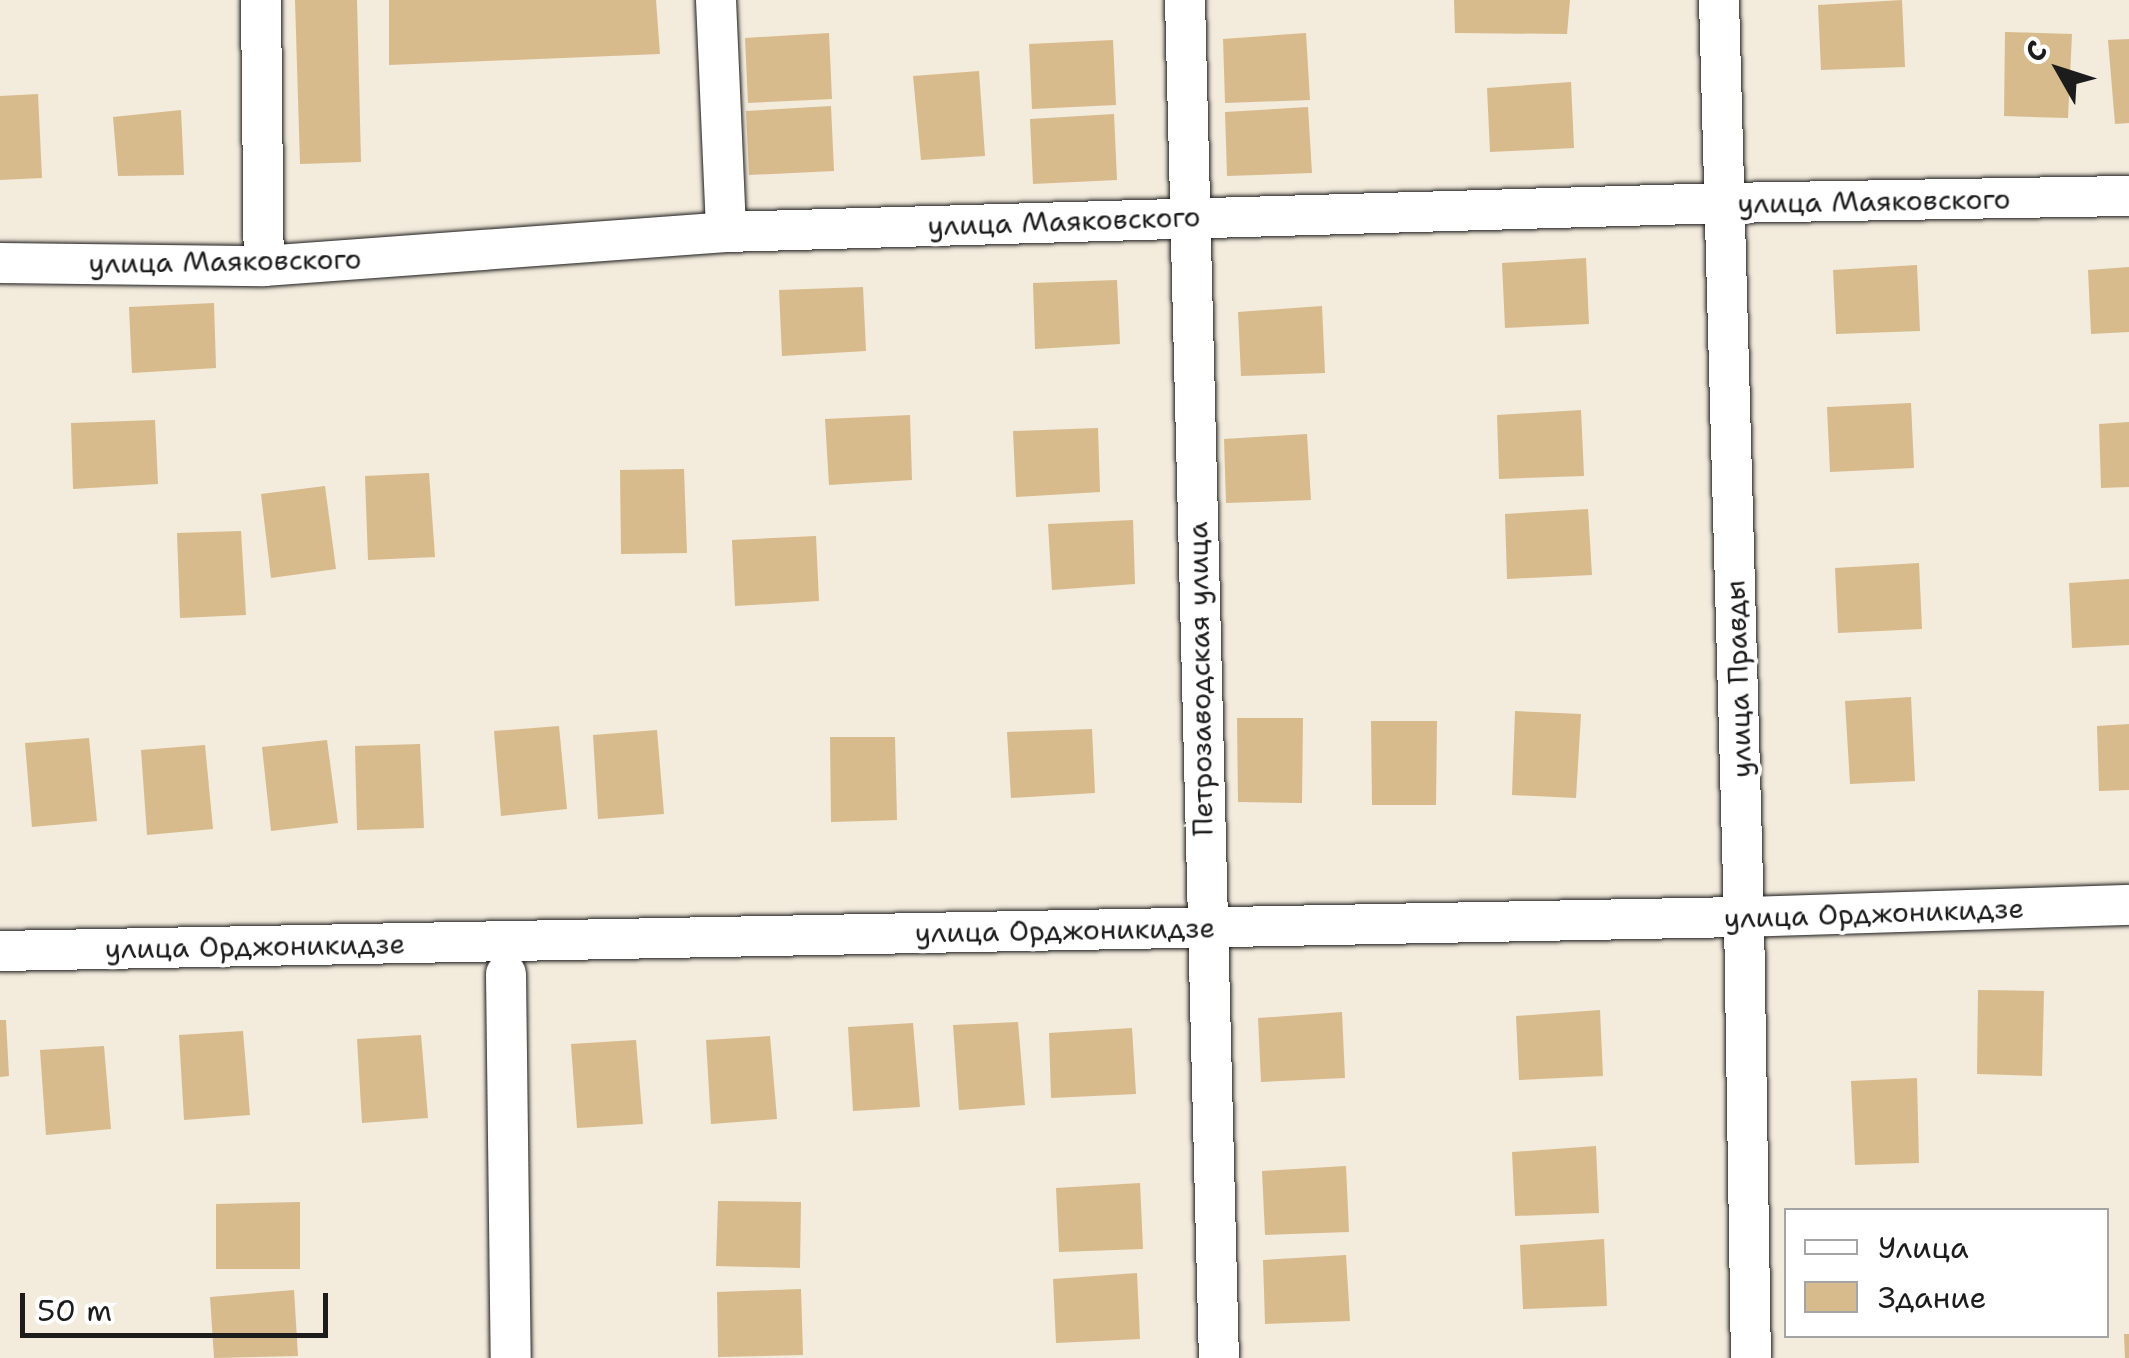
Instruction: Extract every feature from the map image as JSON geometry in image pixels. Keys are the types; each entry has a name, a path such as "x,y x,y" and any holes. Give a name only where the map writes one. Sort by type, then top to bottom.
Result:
{"street":[{"path":"261,0 264,266"},
{"path":"716,0 726,232"},
{"name":"Петрозаводская улица","path":"1185,0 1219,1358"},
{"name":"улица Правды","path":"1719,0 1752,1358"},
{"name":"улица Маяковского","path":"0,263 264,266 726,232 1724,203 2129,196"},
{"name":"улица Орджоникидзе","path":"0,951 1744,917 2129,905"},
{"path":"506,974 511,1358"}],"building":[{"path":"295,0 357,0 361,162 300,164"},
{"path":"389,0 656,0 660,54 389,65"},
{"path":"1454,0 1570,0 1567,34 1455,33"},
{"path":"1902,0 1905,67 1821,70 1818,5"},
{"path":"2005,32 2072,34 2068,118 2004,116"},
{"path":"829,33 832,99 748,103 745,38"},
{"path":"1306,33 1310,100 1225,103 1223,39"},
{"path":"2129,39 2129,123 2115,124 2108,40"},
{"path":"1113,40 1116,105 1032,109 1029,44"},
{"path":"979,71 985,156 921,160 913,76"},
{"path":"1571,82 1574,148 1490,152 1487,88"},
{"path":"38,94 42,178 0,180 0,96"},
{"path":"831,106 834,171 749,175 746,111"},
{"path":"1308,107 1312,173 1227,176 1225,112"},
{"path":"181,110 184,175 118,176 113,117"},
{"path":"1114,114 1117,180 1033,184 1030,119"},
{"path":"1586,258 1589,324 1505,328 1502,263"},
{"path":"1917,265 1920,331 1836,334 1833,270"},
{"path":"2129,267 2129,332 2091,334 2088,270"},
{"path":"1117,280 1120,344 1035,349 1033,283"},
{"path":"863,287 866,351 782,356 779,290"},
{"path":"214,303 216,368 132,373 129,307"},
{"path":"1322,306 1325,373 1241,376 1238,312"},
{"path":"1911,403 1914,468 1830,472 1827,407"},
{"path":"1581,410 1584,476 1499,479 1497,415"},
{"path":"910,415 912,480 829,485 825,419"},
{"path":"155,420 158,484 73,489 71,423"},
{"path":"2129,422 2129,487 2101,488 2099,424"},
{"path":"1098,428 1100,492 1016,497 1013,431"},
{"path":"1307,434 1311,500 1226,503 1224,439"},
{"path":"684,469 687,553 621,554 620,470"},
{"path":"429,473 435,557 368,560 365,476"},
{"path":"325,486 336,569 271,578 261,494"},
{"path":"1588,509 1592,575 1507,579 1505,514"},
{"path":"1133,520 1135,584 1052,590 1048,524"},
{"path":"241,531 246,615 180,618 177,533"},
{"path":"816,536 819,601 735,606 732,540"},
{"path":"1919,563 1922,629 1838,633 1835,568"},
{"path":"2129,579 2129,645 2072,648 2069,583"},
{"path":"1911,697 1915,781 1850,784 1845,701"},
{"path":"1515,711 1581,714 1576,798 1512,795"},
{"path":"1237,718 1303,718 1302,803 1238,802"},
{"path":"1371,721 1437,721 1436,805 1372,805"},
{"path":"2129,724 2129,790 2099,791 2097,726"},
{"path":"559,726 567,809 501,816 494,731"},
{"path":"1092,729 1095,793 1011,798 1007,732"},
{"path":"657,730 664,814 598,819 593,735"},
{"path":"830,737 895,737 897,820 831,822"},
{"path":"89,738 97,821 32,827 25,743"},
{"path":"327,740 338,823 271,831 262,747"},
{"path":"420,744 424,828 357,830 355,746"},
{"path":"205,745 213,829 147,835 141,750"},
{"path":"1978,990 2044,991 2042,1076 1977,1074"},
{"path":"1600,1010 1603,1076 1519,1080 1516,1016"},
{"path":"1342,1012 1345,1078 1261,1082 1258,1018"},
{"path":"0,1020 6,1020 9,1076 0,1077"},
{"path":"1018,1022 1025,1105 959,1110 953,1025"},
{"path":"913,1023 920,1107 853,1111 848,1027"},
{"path":"1132,1028 1136,1094 1051,1098 1049,1033"},
{"path":"243,1031 250,1115 184,1120 179,1035"},
{"path":"421,1035 428,1118 362,1123 357,1039"},
{"path":"770,1036 777,1119 711,1124 706,1040"},
{"path":"636,1040 643,1124 577,1128 571,1044"},
{"path":"104,1046 111,1129 46,1135 40,1050"},
{"path":"1917,1078 1919,1163 1855,1165 1851,1081"},
{"path":"1596,1146 1599,1213 1515,1216 1512,1152"},
{"path":"1346,1166 1349,1232 1265,1235 1262,1171"},
{"path":"1140,1183 1143,1249 1059,1252 1056,1188"},
{"path":"718,1201 801,1202 800,1268 716,1266"},
{"path":"300,1202 300,1269 216,1269 216,1204"},
{"path":"1604,1239 1607,1306 1523,1309 1520,1245"},
{"path":"1346,1255 1350,1321 1265,1324 1263,1260"},
{"path":"1137,1273 1140,1339 1056,1343 1053,1279"},
{"path":"801,1289 803,1355 718,1357 717,1292"},
{"path":"294,1290 298,1356 214,1358 210,1297"},
{"path":"2124,1334 2129,1334 2129,1358 2125,1358"}]}
